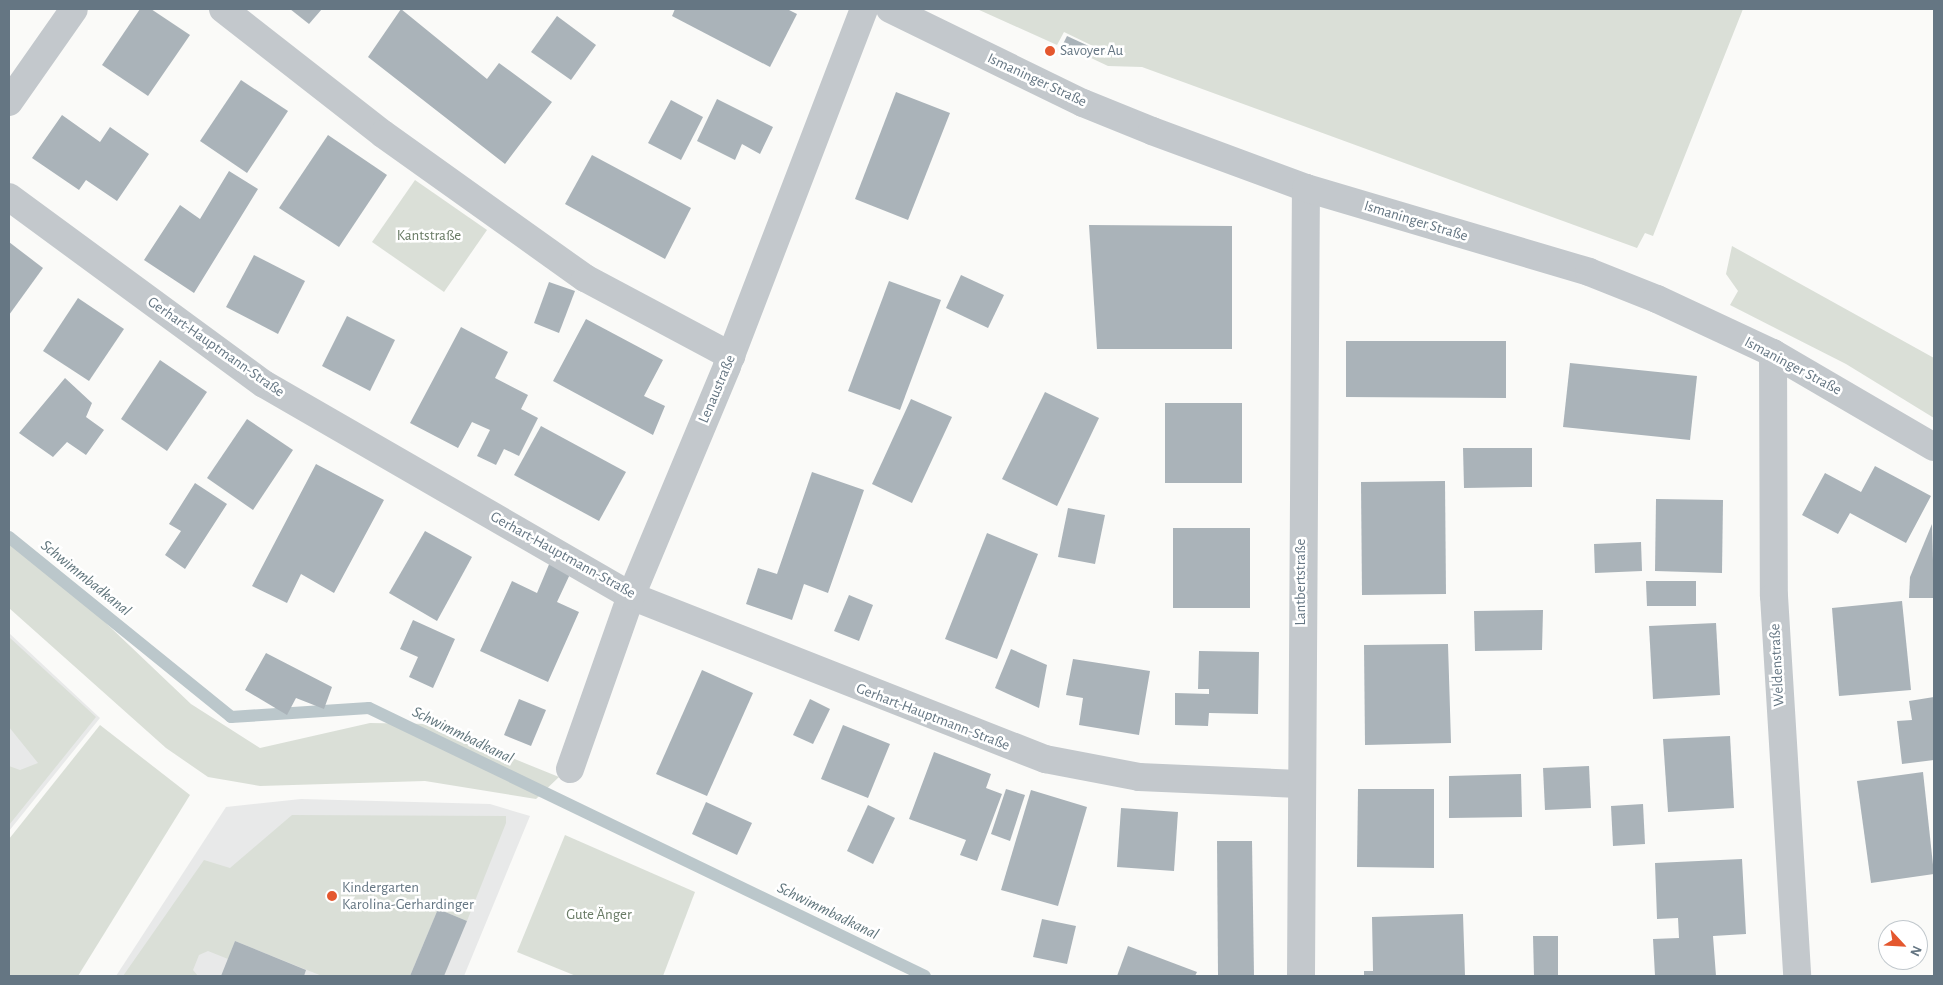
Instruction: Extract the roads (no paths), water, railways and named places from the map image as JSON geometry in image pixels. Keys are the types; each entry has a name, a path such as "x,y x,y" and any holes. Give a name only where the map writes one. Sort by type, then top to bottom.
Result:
{"street":[{"path":"9,102 74,9"},
{"path":"223,9 383,134 585,278 731,356"},
{"name":"Lenaustraße","path":"570,769 631,596 731,356 864,9"},
{"name":"Ismaninger Straße","path":"890,9 1083,103 1306,188 1589,272 1773,353 1934,447"},
{"name":"Lantbertstraße","path":"1302,976 1299,784 1306,188"},
{"name":"Gerhart-Hauptmann-Straße","path":"9,197 264,384 631,596 1045,759 1139,777 1299,784"},
{"name":"Weldenstraße","path":"1773,353 1774,596 1797,976"}],"waterway":[{"name":"Schwimmbadkanal","path":"9,537 231,717 369,708 925,976"}],"place":[{"name":"Savoyer Au","path":"1050,51"},
{"name":"Kindergarten Karolina-Gerhardinger","path":"332,896"}],"park label":[{"name":"Kantstraße","path":"429,236"},
{"name":"Gute Änger","path":"599,915"}]}
